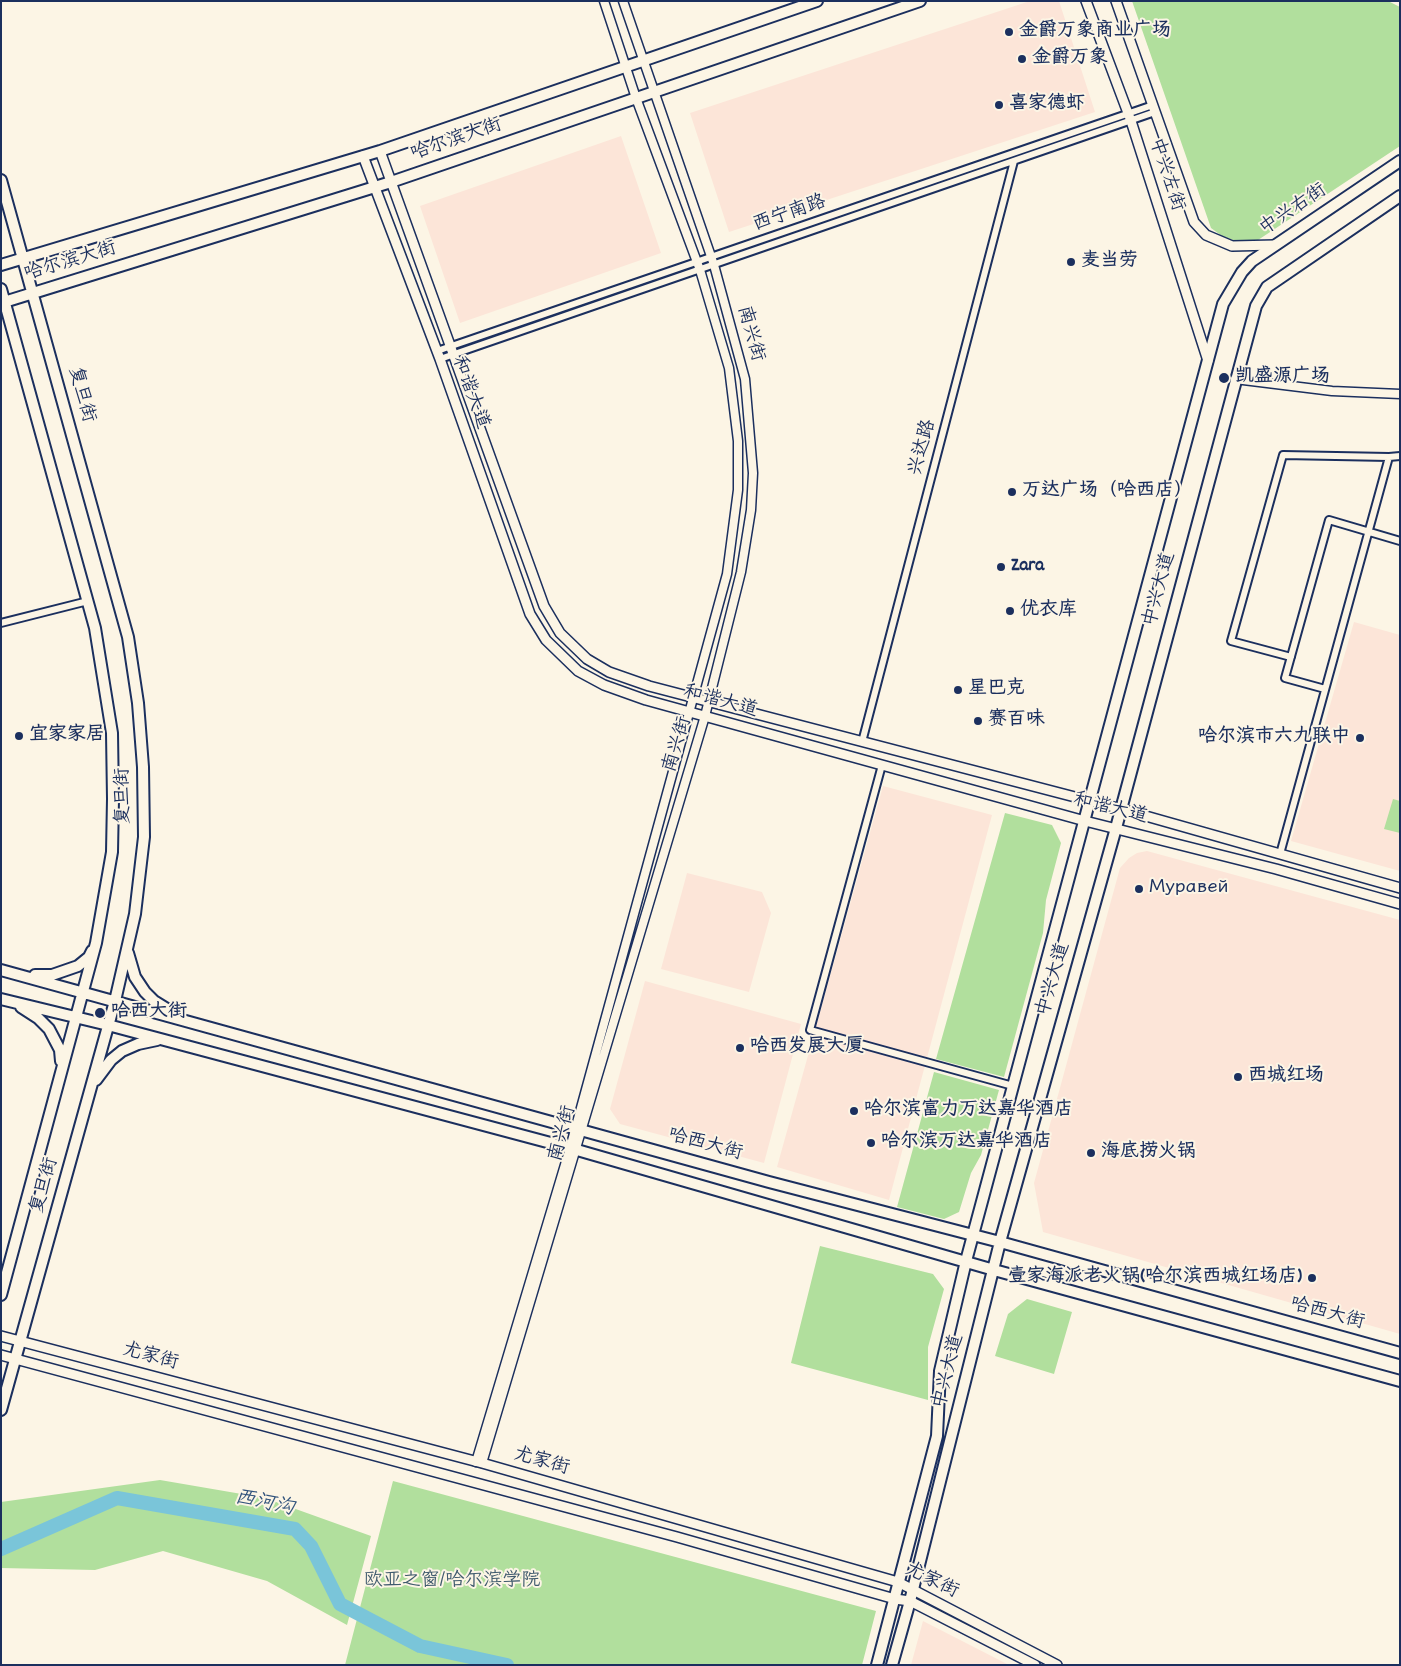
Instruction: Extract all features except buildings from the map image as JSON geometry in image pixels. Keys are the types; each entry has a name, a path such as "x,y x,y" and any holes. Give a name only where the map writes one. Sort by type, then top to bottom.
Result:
{"main road":[{"name":"哈尔滨大街","path":"1,265 380,151 818,1"},
{"name":"哈尔滨大街","path":"3,302 391,182 920,1"},
{"name":"中兴左街","path":"1086,1 1129,117 1208,360"},
{"name":"中兴左街","path":"1116,1 1194,222 1200,230 1216,241 1232,246 1241,248 1275,245"},
{"name":"和谐大道","path":"380,151 544,606 560,633 587,659 609,672 629,680 692,698 1121,808 1400,888"},
{"name":"和谐大道","path":"364,156 439,355 530,614 546,640 568,663 592,680 646,700 1085,821 1400,904"},
{"name":"中兴右街","path":"1223,304 1242,272 1252,261 1400,161"},
{"name":"复旦街","path":"1,180 34,293 128,637 138,703 143,767 144,838 136,906 115,1001 1,1410"},
{"name":"中兴大道","path":"892,1665 913,1590 1000,1242 1116,828 1256,306 1267,287 1400,196"},
{"name":"复旦街","path":"1,289 3,302 88,601 104,674 112,743 112,852 96,944 1,1295"},
{"name":"中兴大道","path":"877,1665 937,1436 940,1371 966,1261 1223,304"},
{"path":"22,976 52,974 78,966 88,958 96,944"},
{"path":"127,950 135,977 145,992 154,1001 186,1021"},
{"name":"哈西大街","path":"1,970 1400,1353"},
{"path":"6,1000 38,1018 50,1029 60,1050 60,1072"},
{"name":"哈西大街","path":"6,1000 108,1025 574,1149 994,1270 1400,1381"},
{"path":"91,1089 100,1072 122,1051 138,1044 159,1039"},
{"name":"尤家街","path":"1,1336 479,1463 898,1582 1056,1665"},
{"name":"尤家街","path":"1,1355 677,1537 895,1599 910,1601 1035,1665"}],"street":[{"name":"南兴街","path":"479,1463 574,1149 692,698 727,574 738,490 738,441 732,382 698,266 636,98 604,1"},
{"name":"南兴街","path":"578,1129 705,716 747,544 753,473 745,379 712,262 623,1"},
{"name":"西宁南路","path":"712,262 1154,109"},
{"name":"西宁南路","path":"439,355 698,266 1014,161 1129,117"},
{"name":"兴达路","path":"862,742 1014,161"},
{"path":"1235,380 1332,391 1400,394"},
{"path":"1291,657 1231,641 1283,455 1400,456"},
{"path":"1280,854 1389,457"},
{"path":"1325,689 1285,678 1329,520 1400,541"},
{"path":"1,623 88,601"},
{"path":"882,765 810,1030 1013,1086"}],"shaded area":[{"name":"金爵万象","path":"1030,1 1059,1 1095,112 729,232 690,113"},
{"path":"621,136 661,253 460,323 420,206"},
{"name":"哈尔滨市六九联中","path":"1354,622 1400,635 1400,871 1291,841"},
{"path":"883,786 992,815 889,1200 777,1167"},
{"name":"西城红场","path":"1147,851 1400,920 1400,1334 1043,1232 1034,1183 1120,868 1129,858 1137,853"},
{"path":"687,873 762,892 771,913 749,992 661,969"},
{"path":"645,981 801,1024 764,1163 620,1124 610,1109"},
{"path":"923,1621 1009,1665 911,1665"}],"green space":[{"path":"1132,1 1388,1 1400,7 1400,146 1258,240 1244,244 1222,236 1211,228"},
{"path":"1393,799 1400,801 1400,833 1384,829"},
{"path":"1005,813 1052,825 1061,843 1046,900 1043,933 1004,1077 936,1059"},
{"path":"934,1072 999,1090 981,1155 971,1173 959,1212 944,1219 897,1207"},
{"path":"820,1246 933,1274 944,1289 928,1347 928,1400 791,1363"},
{"path":"1027,1299 1072,1312 1054,1374 995,1356 1008,1314"},
{"path":"160,1480 265,1498 371,1536 347,1625 267,1581 163,1551 95,1570 1,1568 1,1502"},
{"name":"欧亚之窗/哈尔滨学院","path":"393,1481 876,1611 862,1665 345,1665"}],"waterway":[{"name":"西河沟","path":"1,1549 117,1498 295,1529 311,1546 340,1604 420,1646 507,1665"}],"place":[{"name":"金爵万象商业广场","path":"1009,32"},
{"name":"金爵万象","path":"1022,59"},
{"name":"喜家德虾","path":"999,105"},
{"name":"麦当劳","path":"1071,262"},
{"name":"凯盛源广场","path":"1224,378"},
{"name":"万达广场（哈西店）","path":"1012,492"},
{"name":"Zara","path":"1001,567"},
{"name":"优衣库","path":"1010,611"},
{"name":"星巴克","path":"958,690"},
{"name":"赛百味","path":"978,721"},
{"name":"宜家家居","path":"19,736"},
{"name":"哈尔滨市六九联中","path":"1360,738"},
{"name":"Муравей","path":"1139,889"},
{"name":"哈西大街","path":"100,1013"},
{"name":"哈西发展大厦","path":"740,1048"},
{"name":"西城红场","path":"1238,1077"},
{"name":"哈尔滨富力万达嘉华酒店","path":"854,1111"},
{"name":"哈尔滨万达嘉华酒店","path":"871,1143"},
{"name":"海底捞火锅","path":"1091,1153"},
{"name":"壹家海派老火锅(哈尔滨西城红场店)","path":"1312,1278"}]}
